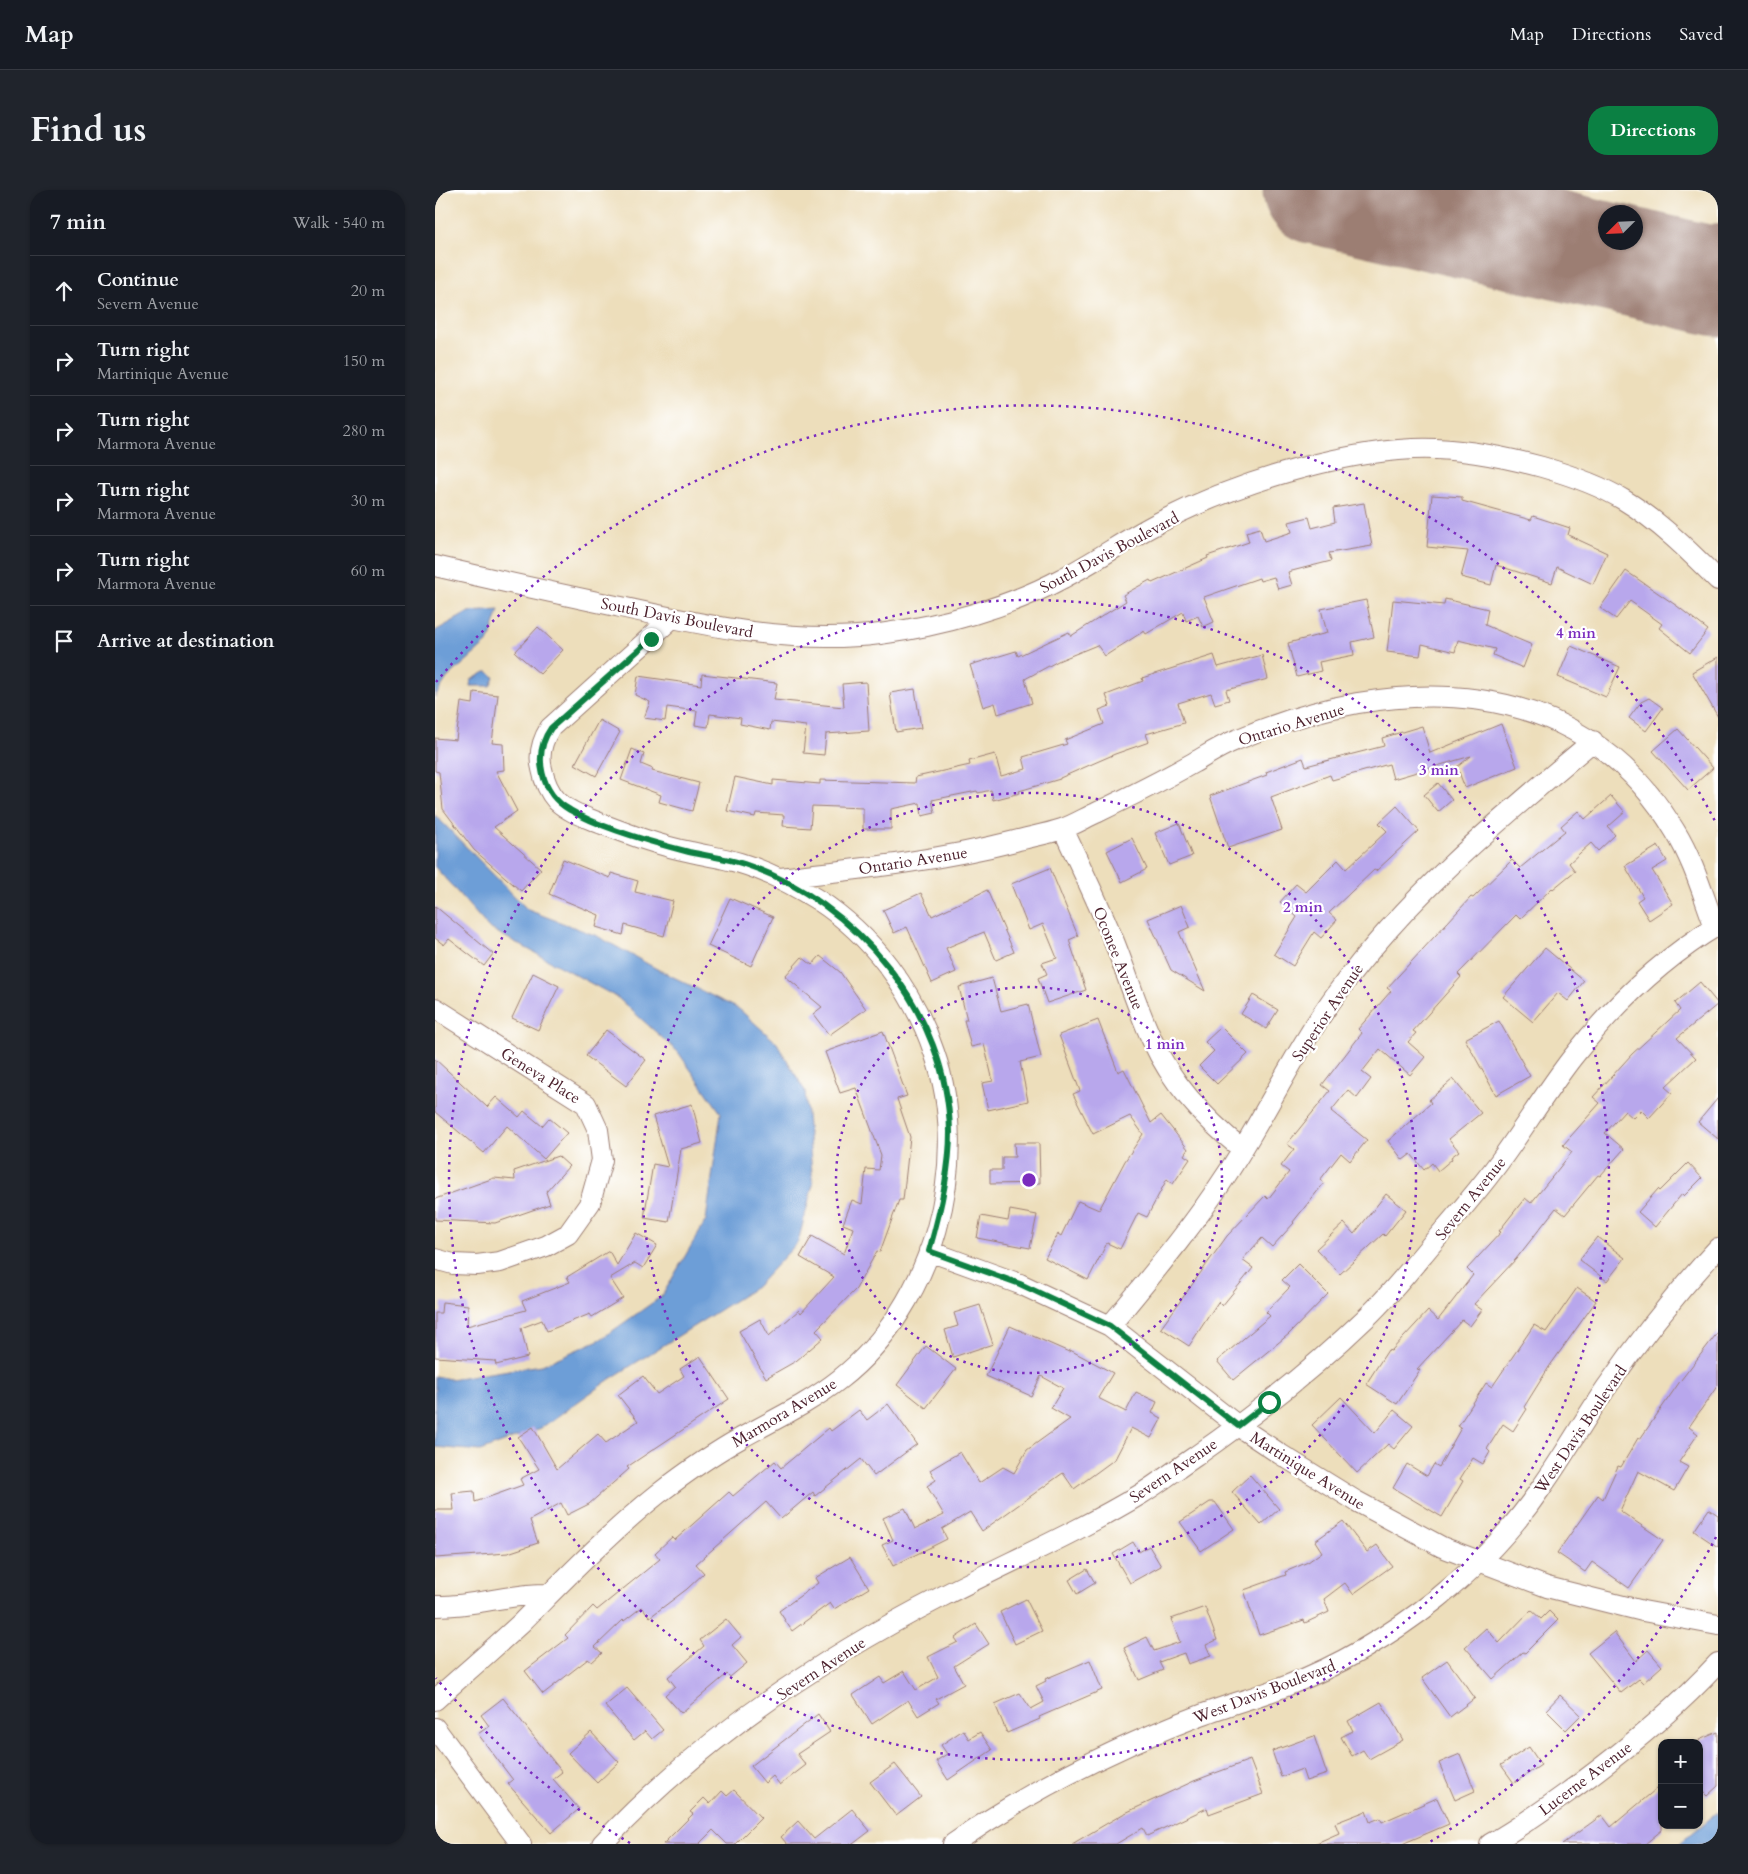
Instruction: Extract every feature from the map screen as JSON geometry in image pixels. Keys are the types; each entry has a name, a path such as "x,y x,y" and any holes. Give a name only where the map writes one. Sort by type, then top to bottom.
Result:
{"street":[{"name":"South Davis Boulevard","path":"435,566 671,619 733,630 819,636 879,634 943,621 1038,591 1164,520 1235,490 1298,469 1354,456 1416,448 1469,452 1516,460 1567,474 1596,486 1624,500 1676,538 1718,580"},
{"name":"Marmora Avenue","path":"435,1700 519,1625 549,1594 656,1495 738,1440 814,1397 859,1363 899,1313 921,1274 944,1196 950,1133 946,1096 931,1044 904,988 874,950 838,915 779,878 745,864 640,838 576,814 559,802 545,780 541,764 541,748 551,728 671,619"},
{"name":"Ontario Avenue","path":"779,878 932,860 1063,829 1130,797 1232,742 1291,720 1350,705 1435,697 1488,700 1551,719 1593,741 1633,776 1674,829 1682,842 1716,926"},
{"name":"Superior Avenue","path":"1110,1326 1182,1239 1228,1172 1303,1044 1336,994 1374,946 1478,838 1593,741"},
{"name":"Oconee Avenue","path":"1063,829 1103,914 1153,1043 1172,1075 1195,1104 1218,1129 1242,1149"},
{"name":"Severn Avenue","path":"601,1844 691,1759 770,1701 844,1651 943,1596 1052,1542 1143,1493 1238,1426 1336,1346 1400,1282 1466,1205 1570,1060 1602,1022 1636,988 1716,926"},
{"name":"Geneva Place","path":"435,1008 586,1104 598,1130 602,1160 590,1204 568,1234 546,1246 500,1262 477,1265 453,1264 435,1259"},
{"name":"West Davis Boulevard","path":"953,1844 1035,1792 1124,1747 1200,1715 1286,1686 1365,1649 1438,1598 1480,1562 1502,1539 1543,1486 1605,1390 1645,1334 1691,1276 1718,1248"},
{"name":"Martinique Avenue","path":"929,1251 1020,1284 1110,1326 1238,1426 1356,1501 1442,1547 1547,1586 1643,1611 1718,1625"},
{"path":"435,1606 465,1605 524,1594 549,1594"},
{"name":"Lucerne Avenue","path":"1490,1844 1548,1807 1617,1756 1678,1704 1718,1663"},
{"path":"435,1728 521,1844"}],"water":[{"path":"499,610 489,641 447,678 435,697 435,631 469,612"},
{"path":"485,672 489,672 494,677 490,686 470,686 471,680"},
{"path":"435,815 528,910 597,936 657,969 739,1009 777,1043 805,1091 813,1184 798,1242 756,1287 610,1379 541,1428 480,1451 435,1447 435,1376 450,1379 542,1365 601,1339 662,1296 706,1220 721,1113 678,1052 618,998 489,928 435,867"},
{"path":"1718,1812 1718,1844 1679,1844 1697,1829 1703,1829 1703,1824"}],"building":[{"path":"1432,495 1462,497 1462,501 1531,520 1533,516 1570,528 1568,535 1607,553 1593,584 1557,567 1552,583 1496,565 1491,585 1461,577 1468,551 1427,547"},
{"path":"1364,503 1372,546 1329,553 1331,561 1288,572 1292,585 1278,589 1274,577 1260,581 1259,578 1204,597 1214,622 1203,627 1198,616 1186,621 1183,612 1146,634 1144,631 1105,656 1097,645 1058,661 1025,679 1032,703 998,714 995,703 983,707 970,665 1016,651 1018,656 1069,632 1071,636 1126,601 1123,595 1150,580 1152,583 1208,558 1207,556 1249,542 1246,532 1260,528 1264,541 1292,532 1289,522 1309,517 1312,528 1335,522 1333,508"},
{"path":"1626,571 1708,630 1690,653 1659,628 1662,624 1630,601 1616,619 1600,608"},
{"path":"1445,599 1488,609 1485,625 1532,645 1523,668 1493,655 1495,649 1458,640 1455,652 1422,644 1420,656 1387,652 1393,600 1444,605"},
{"path":"1366,600 1374,637 1352,642 1354,655 1319,662 1321,671 1297,677 1288,643 1327,633 1321,609"},
{"path":"538,627 563,650 540,674 515,652"},
{"path":"1571,646 1620,667 1606,697 1558,677"},
{"path":"1214,655 1218,667 1262,655 1268,679 1226,690 1229,700 1215,704 1211,693 1178,703 1184,723 1146,734 1149,742 1115,754 1060,779 1019,791 1020,793 993,800 991,790 978,793 977,791 932,800 935,813 922,816 920,803 891,809 891,829 863,829 863,808 812,806 810,828 783,826 784,815 756,813 755,817 727,811 735,777 773,785 773,780 820,784 820,780 915,783 916,777 970,765 969,761 995,754 1001,776 1026,769 1023,757 1067,744 1065,740 1104,724 1099,710 1110,706 1106,695 1143,681 1142,678"},
{"path":"1718,657 1718,717 1692,672"},
{"path":"702,674 777,683 774,700 844,707 842,684 866,682 869,731 826,734 824,755 803,753 806,726 771,722 770,730 740,724 741,718 710,714 708,727 695,725 697,711 667,707 665,721 644,718 650,702 635,695 638,676 701,685"},
{"path":"915,689 921,728 896,732 890,693"},
{"path":"474,692 498,695 492,743 503,744 504,770 496,771 517,811 494,827 541,869 521,891 474,850 443,809 439,772 435,771 435,738 456,740 461,702 473,704"},
{"path":"1649,698 1663,708 1646,731 1629,718 1641,702"},
{"path":"599,720 620,732 596,776 575,764"},
{"path":"1501,724 1517,767 1465,788 1457,767 1471,756 1393,779 1389,764 1332,780 1330,775 1271,797 1282,830 1228,848 1210,796 1267,775 1266,772 1303,758 1306,766 1384,746 1382,738 1422,726 1430,753"},
{"path":"1678,729 1713,768 1688,790 1653,751"},
{"path":"632,749 644,754 641,764 653,769 652,771 699,783 692,811 659,802 661,795 621,780"},
{"path":"1438,783 1452,800 1438,812 1424,795"},
{"path":"1611,796 1625,812 1608,827 1615,835 1598,851 1591,843 1569,863 1575,871 1552,888 1520,919 1516,915 1458,974 1461,977 1413,1031 1416,1033 1408,1042 1425,1057 1410,1075 1380,1049 1362,1072 1371,1079 1357,1098 1348,1090 1331,1111 1367,1140 1350,1161 1341,1153 1320,1180 1324,1183 1294,1223 1272,1247 1262,1238 1242,1260 1253,1268 1222,1306 1218,1302 1189,1346 1161,1328 1227,1236 1265,1196 1268,1199 1289,1172 1281,1166 1294,1149 1287,1144 1330,1091 1322,1085 1362,1033 1358,1029 1391,991 1387,988 1471,897 1473,898 1512,860 1520,868 1565,831 1561,826 1578,811 1585,819"},
{"path":"1397,806 1419,831 1329,913 1337,920 1321,938 1314,932 1293,966 1274,954 1297,917 1280,902 1296,884 1306,892 1338,860 1346,869 1387,831 1379,823"},
{"path":"1179,823 1192,856 1169,865 1155,833"},
{"path":"1132,838 1147,869 1122,882 1107,851"},
{"path":"1658,846 1667,861 1652,870 1673,904 1649,920 1637,901 1643,897 1625,866"},
{"path":"563,859 610,878 611,873 638,881 635,892 673,901 664,936 625,925 623,935 596,927 599,915 549,894"},
{"path":"1050,868 1078,936 1069,940 1086,990 1047,1003 1038,978 1047,974 1042,963 1057,958 1043,924 1029,930 1011,884"},
{"path":"987,890 1014,952 996,960 984,932 946,948 956,972 932,983 907,927 894,933 883,910 921,893 932,916"},
{"path":"730,898 773,917 751,966 708,946"},
{"path":"1181,905 1190,927 1179,932 1205,991 1171,970 1148,919"},
{"path":"435,906 493,954 484,966 449,939 444,945 435,938"},
{"path":"1545,948 1584,981 1568,1001 1558,993 1533,1022 1503,997"},
{"path":"820,956 840,972 866,1009 829,1035 813,1014 822,1007 785,976 802,957 812,965"},
{"path":"533,973 559,986 538,1030 512,1018"},
{"path":"992,978 1001,1011 1028,1004 1041,1057 1020,1062 1028,1101 988,1110 982,1083 993,1081 984,1044 971,1047 964,1020 967,1020 959,987"},
{"path":"1700,982 1718,1004 1677,1038 1696,1058 1665,1087 1672,1093 1649,1118 1641,1110 1633,1118 1625,1111 1605,1133 1624,1149 1600,1176 1598,1175 1565,1215 1556,1208 1516,1259 1474,1304 1482,1310 1470,1326 1462,1320 1417,1369 1420,1370 1397,1404 1366,1384 1388,1350 1391,1351 1428,1311 1438,1320 1473,1275 1467,1269 1501,1232 1499,1231 1525,1198 1531,1203 1572,1152 1563,1145 1600,1103 1593,1097 1632,1054 1680,1010 1675,1003"},
{"path":"1253,995 1278,1010 1266,1029 1241,1014"},
{"path":"1098,1020 1118,1072 1124,1069 1151,1123 1161,1115 1188,1149 1184,1155 1190,1159 1173,1184 1167,1179 1147,1217 1138,1213 1120,1249 1107,1243 1088,1280 1045,1258 1058,1234 1061,1236 1078,1201 1099,1210 1125,1161 1143,1134 1130,1116 1093,1134 1073,1094 1080,1091 1059,1035"},
{"path":"1499,1021 1530,1076 1496,1095 1465,1039"},
{"path":"1221,1027 1248,1054 1217,1084 1199,1066 1214,1051 1205,1042"},
{"path":"606,1030 646,1060 626,1086 586,1056"},
{"path":"883,1031 907,1096 897,1099 910,1137 903,1200 899,1200 880,1252 877,1251 856,1289 816,1330 823,1338 796,1361 766,1378 739,1331 760,1319 769,1336 799,1310 801,1313 834,1277 800,1257 812,1236 844,1254 853,1228 843,1224 852,1200 862,1204 866,1169 879,1170 881,1155 856,1088 840,1093 825,1052"},
{"path":"435,1059 487,1107 496,1097 519,1117 524,1111 542,1126 549,1118 567,1133 544,1159 507,1126 484,1153 435,1112"},
{"path":"1453,1079 1481,1113 1449,1139 1459,1151 1451,1157 1452,1159 1438,1171 1432,1163 1424,1170 1411,1154 1403,1160 1388,1141 1431,1103 1429,1100"},
{"path":"1718,1098 1718,1139 1698,1122"},
{"path":"692,1104 702,1143 681,1149 669,1222 644,1218 653,1164 668,1167 653,1116"},
{"path":"1014,1143 1039,1143 1040,1183 990,1184 990,1170 1002,1170 1002,1157 1015,1157"},
{"path":"558,1156 569,1166 546,1192 550,1204 495,1223 435,1220 435,1199 494,1178 515,1180 514,1171"},
{"path":"1688,1163 1702,1178 1684,1196 1682,1194 1655,1227 1638,1212 1658,1189 1660,1191"},
{"path":"1386,1194 1406,1210 1385,1236 1383,1234 1340,1274 1316,1249 1344,1223 1354,1234"},
{"path":"1010,1210 1037,1215 1030,1248 977,1238 981,1216 1008,1221"},
{"path":"636,1233 657,1245 643,1268 635,1263 610,1278 623,1298 592,1317 590,1314 547,1331 542,1320 521,1328 528,1357 496,1365 495,1361 435,1357 435,1313 441,1313 442,1302 468,1305 467,1326 526,1310 522,1301 570,1282 567,1277 609,1251 617,1265"},
{"path":"1597,1237 1625,1258 1607,1281 1579,1260"},
{"path":"1298,1264 1328,1294 1289,1334 1233,1380 1217,1361 1270,1316 1266,1312 1290,1287 1282,1280"},
{"path":"1577,1288 1596,1301 1549,1367 1524,1407 1527,1409 1513,1431 1503,1424 1487,1449 1490,1452 1483,1464 1473,1458 1460,1479 1463,1481 1442,1517 1393,1488 1407,1464 1427,1476 1434,1464 1439,1467 1461,1428 1458,1426 1486,1383 1492,1387 1534,1325 1546,1332"},
{"path":"980,1305 993,1344 953,1357 945,1330 958,1326 954,1313"},
{"path":"1010,1326 1069,1352 1070,1350 1113,1373 1098,1398 1126,1412 1136,1392 1157,1402 1152,1413 1162,1418 1151,1438 1131,1428 1115,1459 1074,1489 1063,1473 982,1531 970,1512 942,1529 947,1539 893,1566 882,1545 893,1540 883,1518 905,1508 915,1529 944,1515 927,1486 936,1480 930,1470 960,1452 979,1483 1003,1467 1014,1473 1027,1450 1070,1419 1051,1408 1063,1388 1041,1376 1031,1396 986,1376"},
{"path":"1718,1332 1718,1385 1689,1427 1698,1434 1679,1462 1688,1467 1674,1491 1638,1471 1620,1511 1663,1540 1629,1588 1592,1562 1585,1572 1557,1553 1598,1495 1603,1499 1618,1466 1621,1467 1638,1438 1640,1439 1681,1380"},
{"path":"926,1346 956,1369 926,1408 897,1385"},
{"path":"700,1356 729,1399 627,1467 629,1469 589,1504 567,1515 561,1503 530,1520 538,1543 508,1553 435,1558 435,1510 454,1510 452,1493 474,1491 475,1502 523,1485 520,1479 539,1469 518,1437 533,1427 557,1469 598,1434 606,1443 638,1421 618,1395 643,1376 657,1394 684,1376 680,1369"},
{"path":"1341,1397 1375,1433 1394,1410 1413,1426 1394,1449 1388,1444 1357,1473 1312,1425"},
{"path":"888,1404 917,1444 874,1476 861,1459 815,1496 813,1492 781,1519 766,1502 696,1564 704,1573 687,1589 650,1617 642,1607 623,1620 595,1647 602,1653 592,1662 588,1659 543,1694 525,1671 568,1638 565,1635 593,1606 597,1610 660,1559 655,1553 672,1537 675,1540 729,1492 733,1496 775,1461 781,1468 829,1428 831,1431 859,1410 867,1420"},
{"path":"1250,1475 1279,1509 1261,1525 1232,1492"},
{"path":"1210,1502 1215,1502 1234,1529 1201,1551 1180,1522"},
{"path":"1709,1509 1718,1515 1718,1547 1694,1531"},
{"path":"1343,1521 1367,1552 1377,1545 1392,1566 1353,1594 1345,1583 1324,1599 1329,1612 1305,1623 1304,1620 1259,1635 1244,1590 1286,1575 1285,1572 1308,1562 1322,1552 1315,1541"},
{"path":"1133,1542 1139,1552 1149,1546 1161,1566 1130,1583 1113,1554"},
{"path":"850,1557 869,1588 834,1609 830,1603 792,1631 779,1611 818,1583 815,1578"},
{"path":"1087,1569 1095,1583 1077,1594 1069,1580"},
{"path":"1026,1599 1042,1631 1015,1644 1000,1612"},
{"path":"1205,1607 1217,1640 1206,1645 1211,1656 1188,1664 1184,1653 1159,1662 1163,1670 1139,1680 1124,1648 1147,1637 1154,1651 1180,1642 1171,1619"},
{"path":"1531,1610 1541,1619 1549,1611 1558,1620 1525,1653 1523,1652 1493,1679 1465,1647 1486,1628 1499,1643"},
{"path":"726,1619 741,1637 732,1645 747,1663 730,1677 727,1674 681,1713 665,1695 675,1686 668,1677 704,1646 700,1640"},
{"path":"976,1624 989,1644 954,1666 964,1684 936,1699 939,1703 918,1716 908,1700 872,1724 853,1695 880,1677 884,1683 904,1671 916,1690 938,1677 928,1657 958,1642 955,1638"},
{"path":"1614,1632 1636,1661 1648,1650 1662,1666 1643,1683 1639,1679 1621,1693 1588,1653"},
{"path":"1090,1660 1102,1690 1007,1733 995,1704 1020,1693 1031,1709 1044,1702 1036,1686 1046,1681 1045,1679"},
{"path":"1447,1660 1475,1698 1450,1717 1422,1678"},
{"path":"627,1688 663,1730 652,1739 645,1731 634,1740 605,1706"},
{"path":"1560,1695 1581,1715 1566,1730 1546,1710"},
{"path":"503,1698 562,1772 553,1779 579,1809 551,1833 508,1784 513,1780 478,1734 489,1726 481,1715"},
{"path":"1381,1702 1403,1740 1369,1759 1363,1750 1352,1756 1341,1737 1353,1731 1348,1721"},
{"path":"818,1714 830,1732 797,1754 806,1765 780,1785 773,1776 765,1783 751,1766"},
{"path":"963,1730 969,1739 980,1732 992,1750 948,1780 936,1761 947,1754 941,1745"},
{"path":"591,1732 619,1762 597,1783 568,1753"},
{"path":"1718,1732 1718,1786 1707,1796 1703,1792 1703,1739 1701,1739"},
{"path":"1314,1736 1327,1774 1306,1781 1302,1769 1281,1777 1272,1751"},
{"path":"1529,1747 1541,1765 1514,1783 1501,1765"},
{"path":"1460,1754 1475,1791 1455,1800 1439,1763"},
{"path":"1250,1760 1263,1794 1209,1814 1207,1808 1147,1836 1143,1828 1116,1844 1072,1844 1123,1814 1194,1781"},
{"path":"895,1764 921,1797 896,1816 870,1782"},
{"path":"1658,1787 1658,1829 1662,1830 1645,1844 1562,1844 1602,1815 1611,1827"},
{"path":"734,1790 761,1818 735,1844 727,1844 713,1830 699,1844 663,1844 693,1814 690,1812 704,1798 710,1804 722,1791 727,1796"},
{"path":"1437,1798 1449,1824 1402,1844 1314,1844 1339,1833 1335,1823 1366,1811 1370,1822 1380,1818 1382,1822"},
{"path":"852,1809 870,1831 853,1844 787,1844 781,1837 798,1821 814,1839"}],"taxiway":[{"path":"1683,274 1718,245"}],"runway":[{"path":"1317,190 1718,282"}],"route":[{"path":"651,639 551,728 545,736 541,748 541,764 545,780 552,794 568,810 576,814 640,838 745,864 779,878 838,915 857,932 889,968 904,988 926,1030 941,1074 949,1115 950,1133 944,1196 929,1251 1020,1284 1110,1326 1238,1426 1269,1402"}]}
